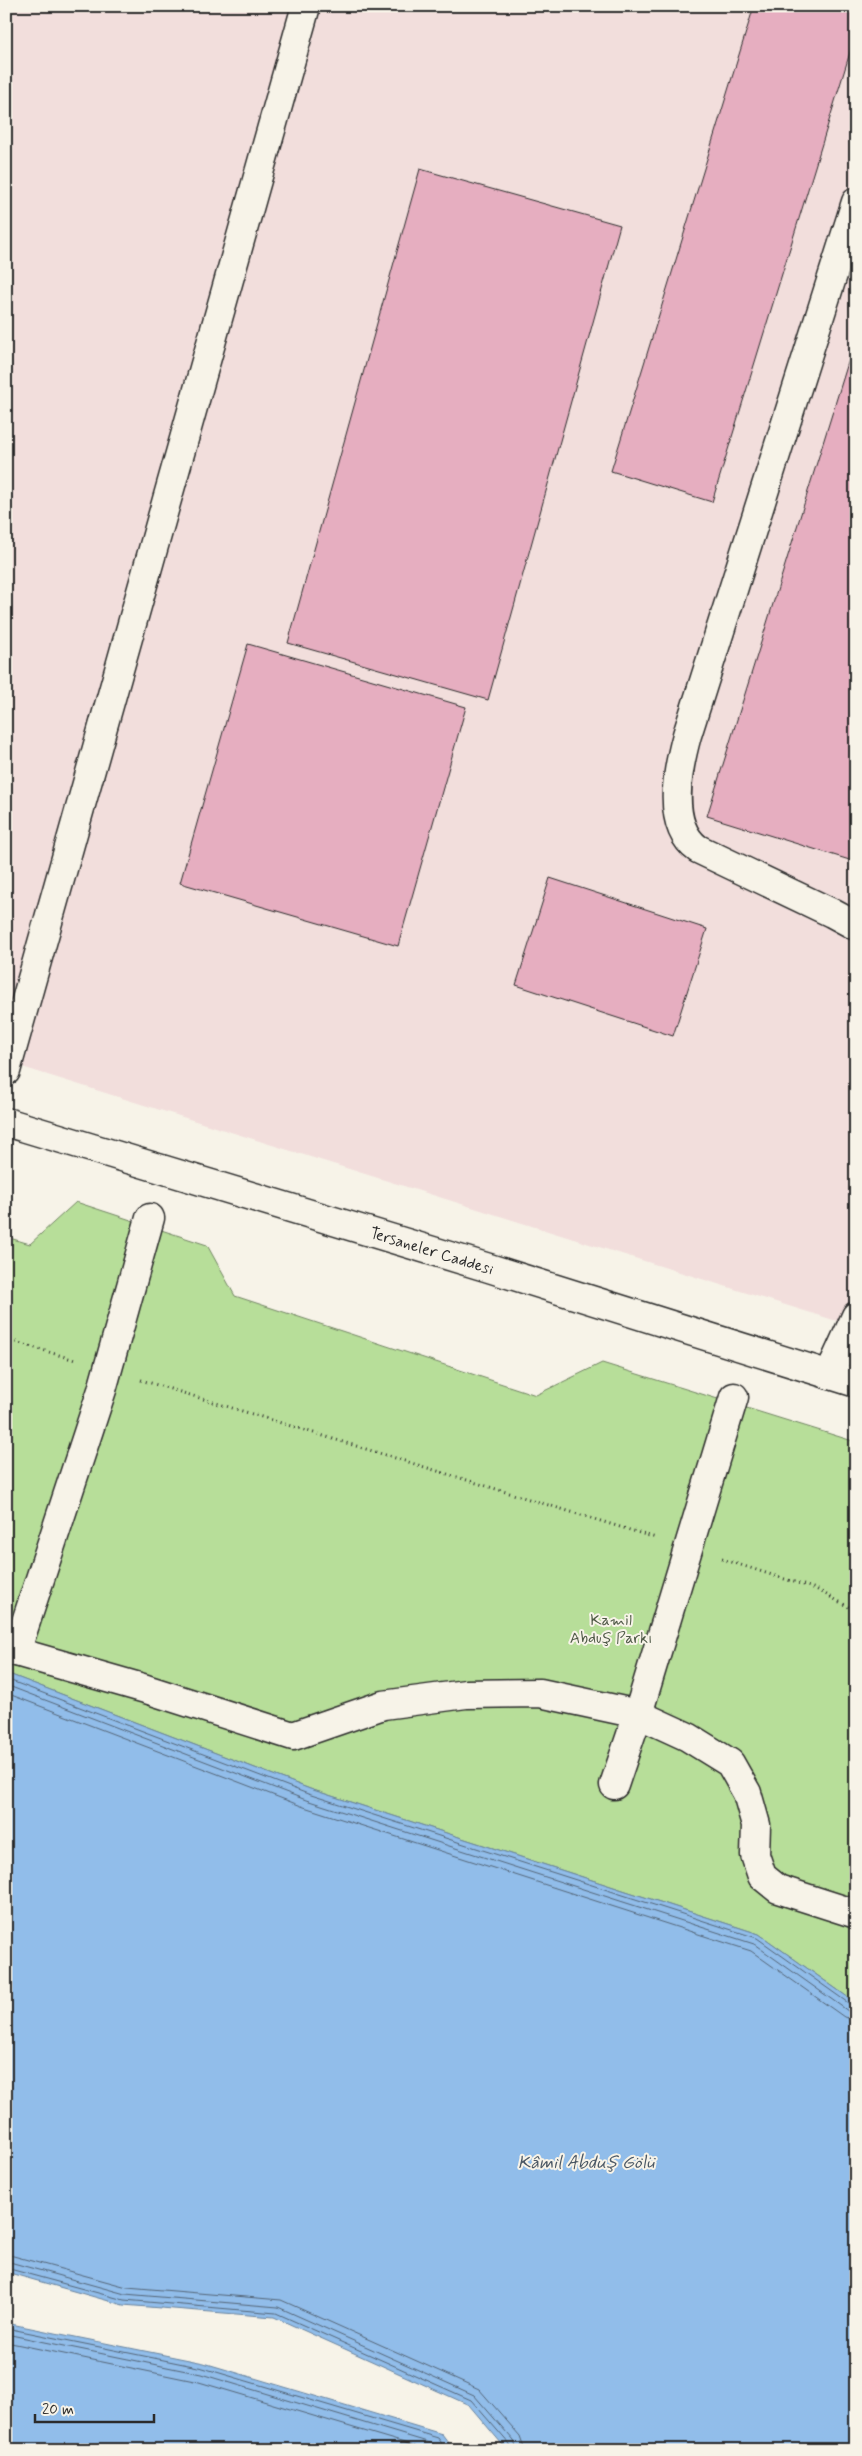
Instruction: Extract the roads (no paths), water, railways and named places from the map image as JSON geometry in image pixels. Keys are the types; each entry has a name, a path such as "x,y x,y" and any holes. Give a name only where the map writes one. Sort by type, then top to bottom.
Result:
{"street":[{"path":"6,1071 306,6"},
{"path":"856,202 687,735 678,776 678,805 681,823 691,844 698,849 832,912 856,926"},
{"name":"Tersaneler Caddesi","path":"6,1122 489,1268 856,1383"},
{"path":"150,1218 107,1370 11,1650 146,1689 293,1736 383,1705 466,1694 540,1693 638,1714 688,1738 730,1763 747,1793 756,1825 755,1855 762,1876 778,1889 856,1914"},
{"path":"829,1375 856,1316"},
{"path":"614,1785 638,1714 734,1397"}],"water":[{"name":"Kâmil Abduş Gölü","path":"6,1673 310,1789 759,1934 856,2003 856,2450 507,2450 469,2405 274,2317 123,2305 6,2272"},
{"path":"6,2323 204,2363 442,2434 454,2450 6,2450"}],"park label":[{"name":"Kamil Abduş Parkı","path":"611,1628"}]}
